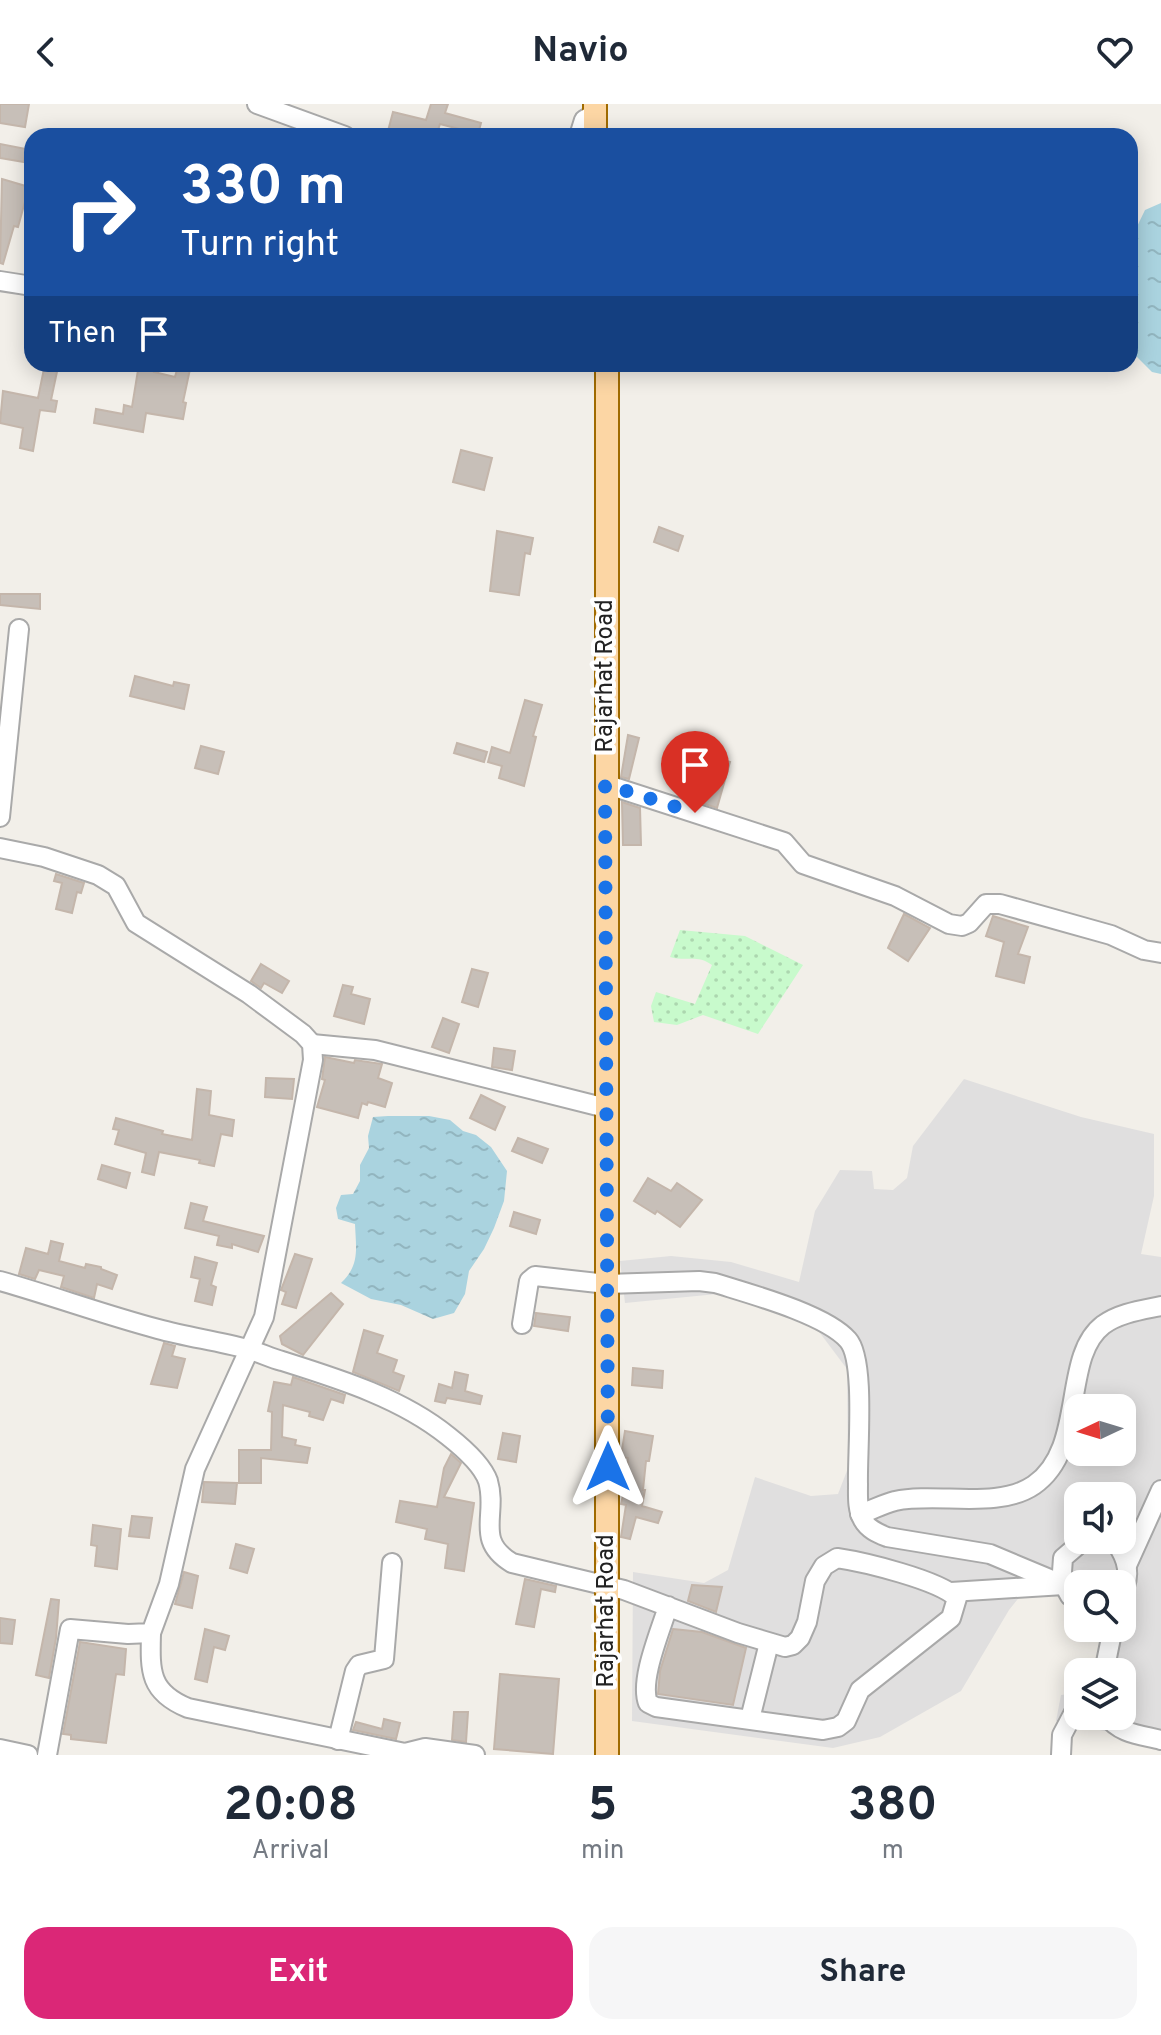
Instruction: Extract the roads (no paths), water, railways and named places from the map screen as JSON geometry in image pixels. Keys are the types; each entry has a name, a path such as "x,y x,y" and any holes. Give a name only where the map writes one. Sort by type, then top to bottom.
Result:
{"main road":[{"name":"Rajarhat Road","path":"595,372 601,1583 595,1755"},
{"name":"Rajarhat Road","path":"600,1106 607,372"},
{"name":"Rajarhat Road","path":"601,1583 607,1755"}],"street":[{"path":"257,104 323,128"},
{"path":"582,128 584,120 598,114"},
{"path":"0,281 24,285"},
{"path":"0,817 19,629"},
{"path":"605,784 784,842 803,864 895,896 949,924 962,926 969,923 986,904 1000,904 1111,935 1144,950 1161,953"},
{"path":"0,848 44,857 98,875 116,886 136,923 249,994 312,1044 308,1097 264,1317 195,1469 169,1584 151,1633 152,1672 168,1700 188,1708 405,1753 425,1748 475,1755"},
{"path":"312,1044 375,1050 600,1106"},
{"path":"522,1324 531,1277 601,1283 715,1283 831,1324 851,1342 859,1364 857,1457 863,1521 873,1532 887,1537 990,1554 1064,1585"},
{"path":"0,1281 158,1329 251,1350 361,1388 432,1422 477,1463 487,1479 491,1543 499,1555 526,1568 568,1579 601,1583 674,1608 769,1643 793,1645 807,1622 815,1581 824,1566 837,1558 932,1583 957,1598 951,1618 860,1690 846,1721 838,1727 823,1730 656,1707 648,1703 644,1695 647,1678 674,1608"},
{"path":"860,1514 896,1501 1005,1496 1034,1485 1056,1459 1068,1431 1089,1340 1105,1323 1127,1313 1161,1306"},
{"path":"1127,1570 1161,1490"},
{"path":"1064,1585 1063,1558 1068,1554"},
{"path":"1123,1554 1128,1563"},
{"path":"338,1740 355,1671 359,1665 384,1659 392,1563"},
{"path":"951,1592 1064,1585"},
{"path":"47,1755 70,1629 151,1633"},
{"path":"750,1719 769,1643"},
{"path":"1061,1755 1065,1730"},
{"path":"1123,1730 1161,1740"},
{"path":"0,1749 28,1755"}],"water":[{"path":"1161,203 1161,374 1152,372 1138,358 1138,224 1145,210"},
{"path":"429,1116 450,1120 491,1147 507,1171 504,1201 484,1249 469,1271 465,1294 454,1313 433,1319 401,1305 371,1299 341,1283 354,1263 355,1224 338,1219 336,1208 341,1195 353,1194 360,1181 360,1165 369,1148 368,1136 373,1117"}]}
